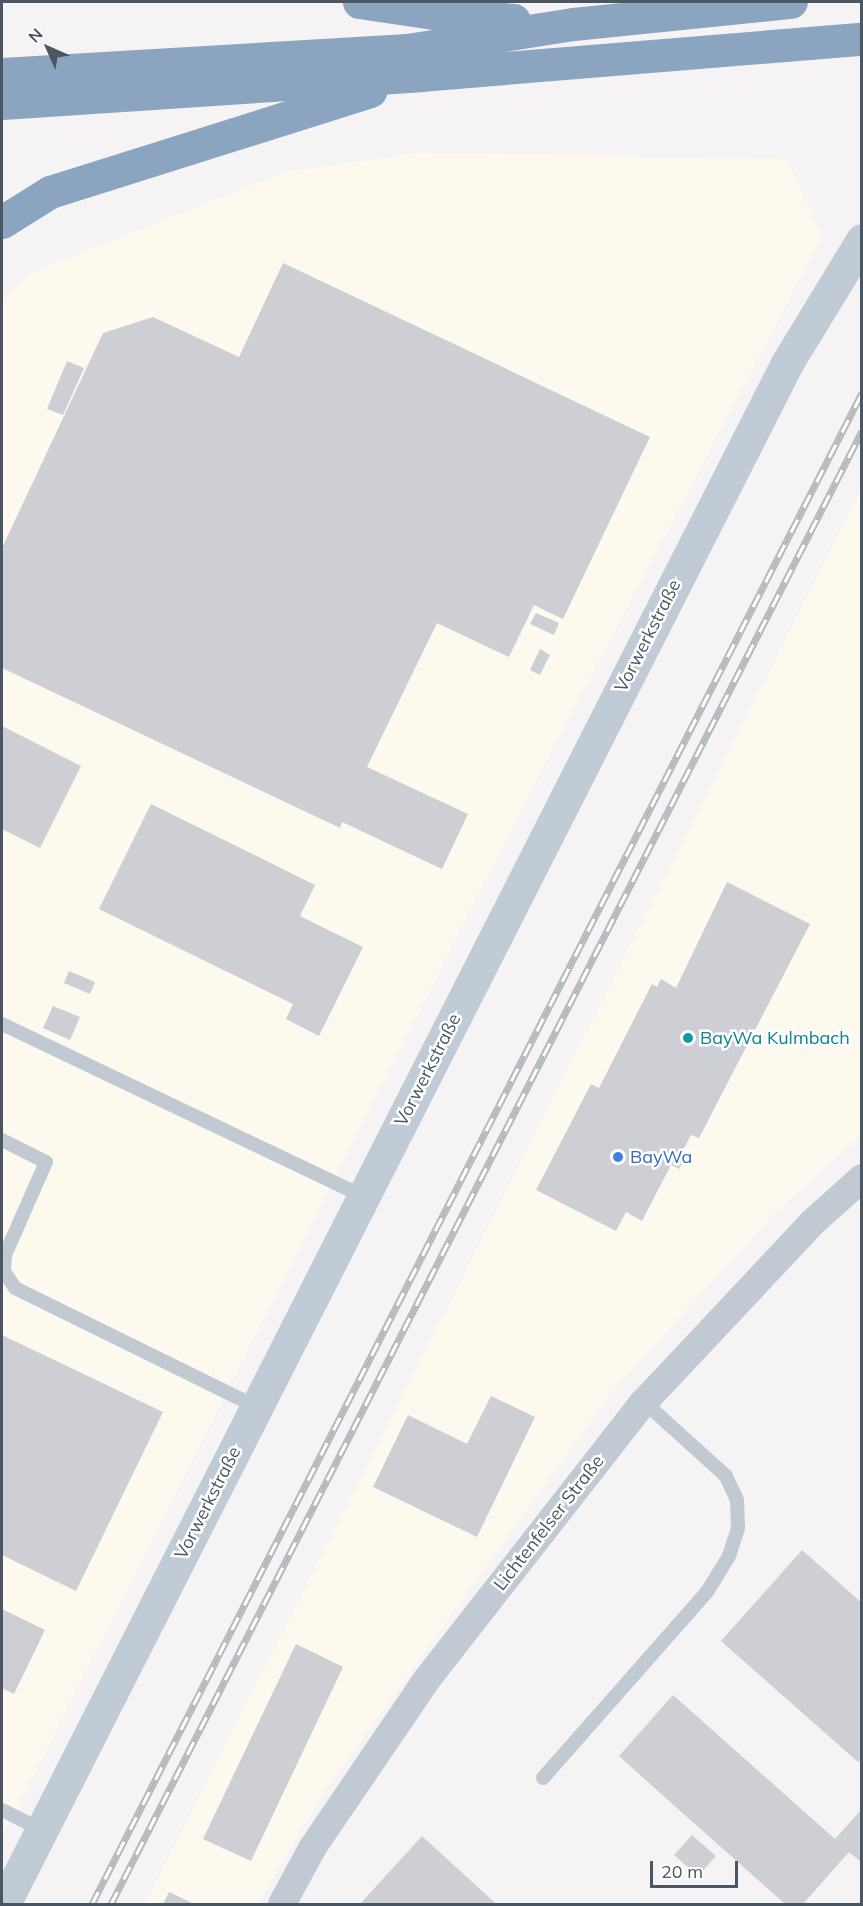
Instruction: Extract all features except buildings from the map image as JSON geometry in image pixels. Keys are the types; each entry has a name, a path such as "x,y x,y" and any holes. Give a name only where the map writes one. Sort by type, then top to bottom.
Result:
{"highway":[{"path":"359,2 440,14 573,24"},
{"path":"2,74 407,50 573,24 790,2"},
{"path":"2,103 420,75 861,39"},
{"path":"2,222 50,192 420,75"}],"street":[{"name":"Vorwerkstraße","path":"4,1905 787,363 861,240"},
{"name":"Lichtenfelser Straße","path":"282,1905 313,1846 428,1678 644,1402 813,1222 861,1178"}],"lane":[{"path":"2,1024 364,1197"},
{"path":"2,1140 46,1162 5,1255 4,1271 15,1288 257,1407"},
{"path":"543,1778 707,1592 729,1556 738,1528 737,1500 726,1476 644,1402"},
{"path":"2,1810 42,1830"}],"shaded area":[{"path":"419,153 787,159 822,237 530,792 2,1837 2,301 31,273 285,172"},
{"path":"861,490 861,1135 773,1215 610,1394 321,1796 258,1904 145,1904"}],"railway":[{"path":"92,1904 862,393"},
{"path":"111,1904 862,431"}],"place":[{"name":"BayWa Kulmbach","path":"688,1038"},
{"name":"BayWa","path":"618,1157"}]}
